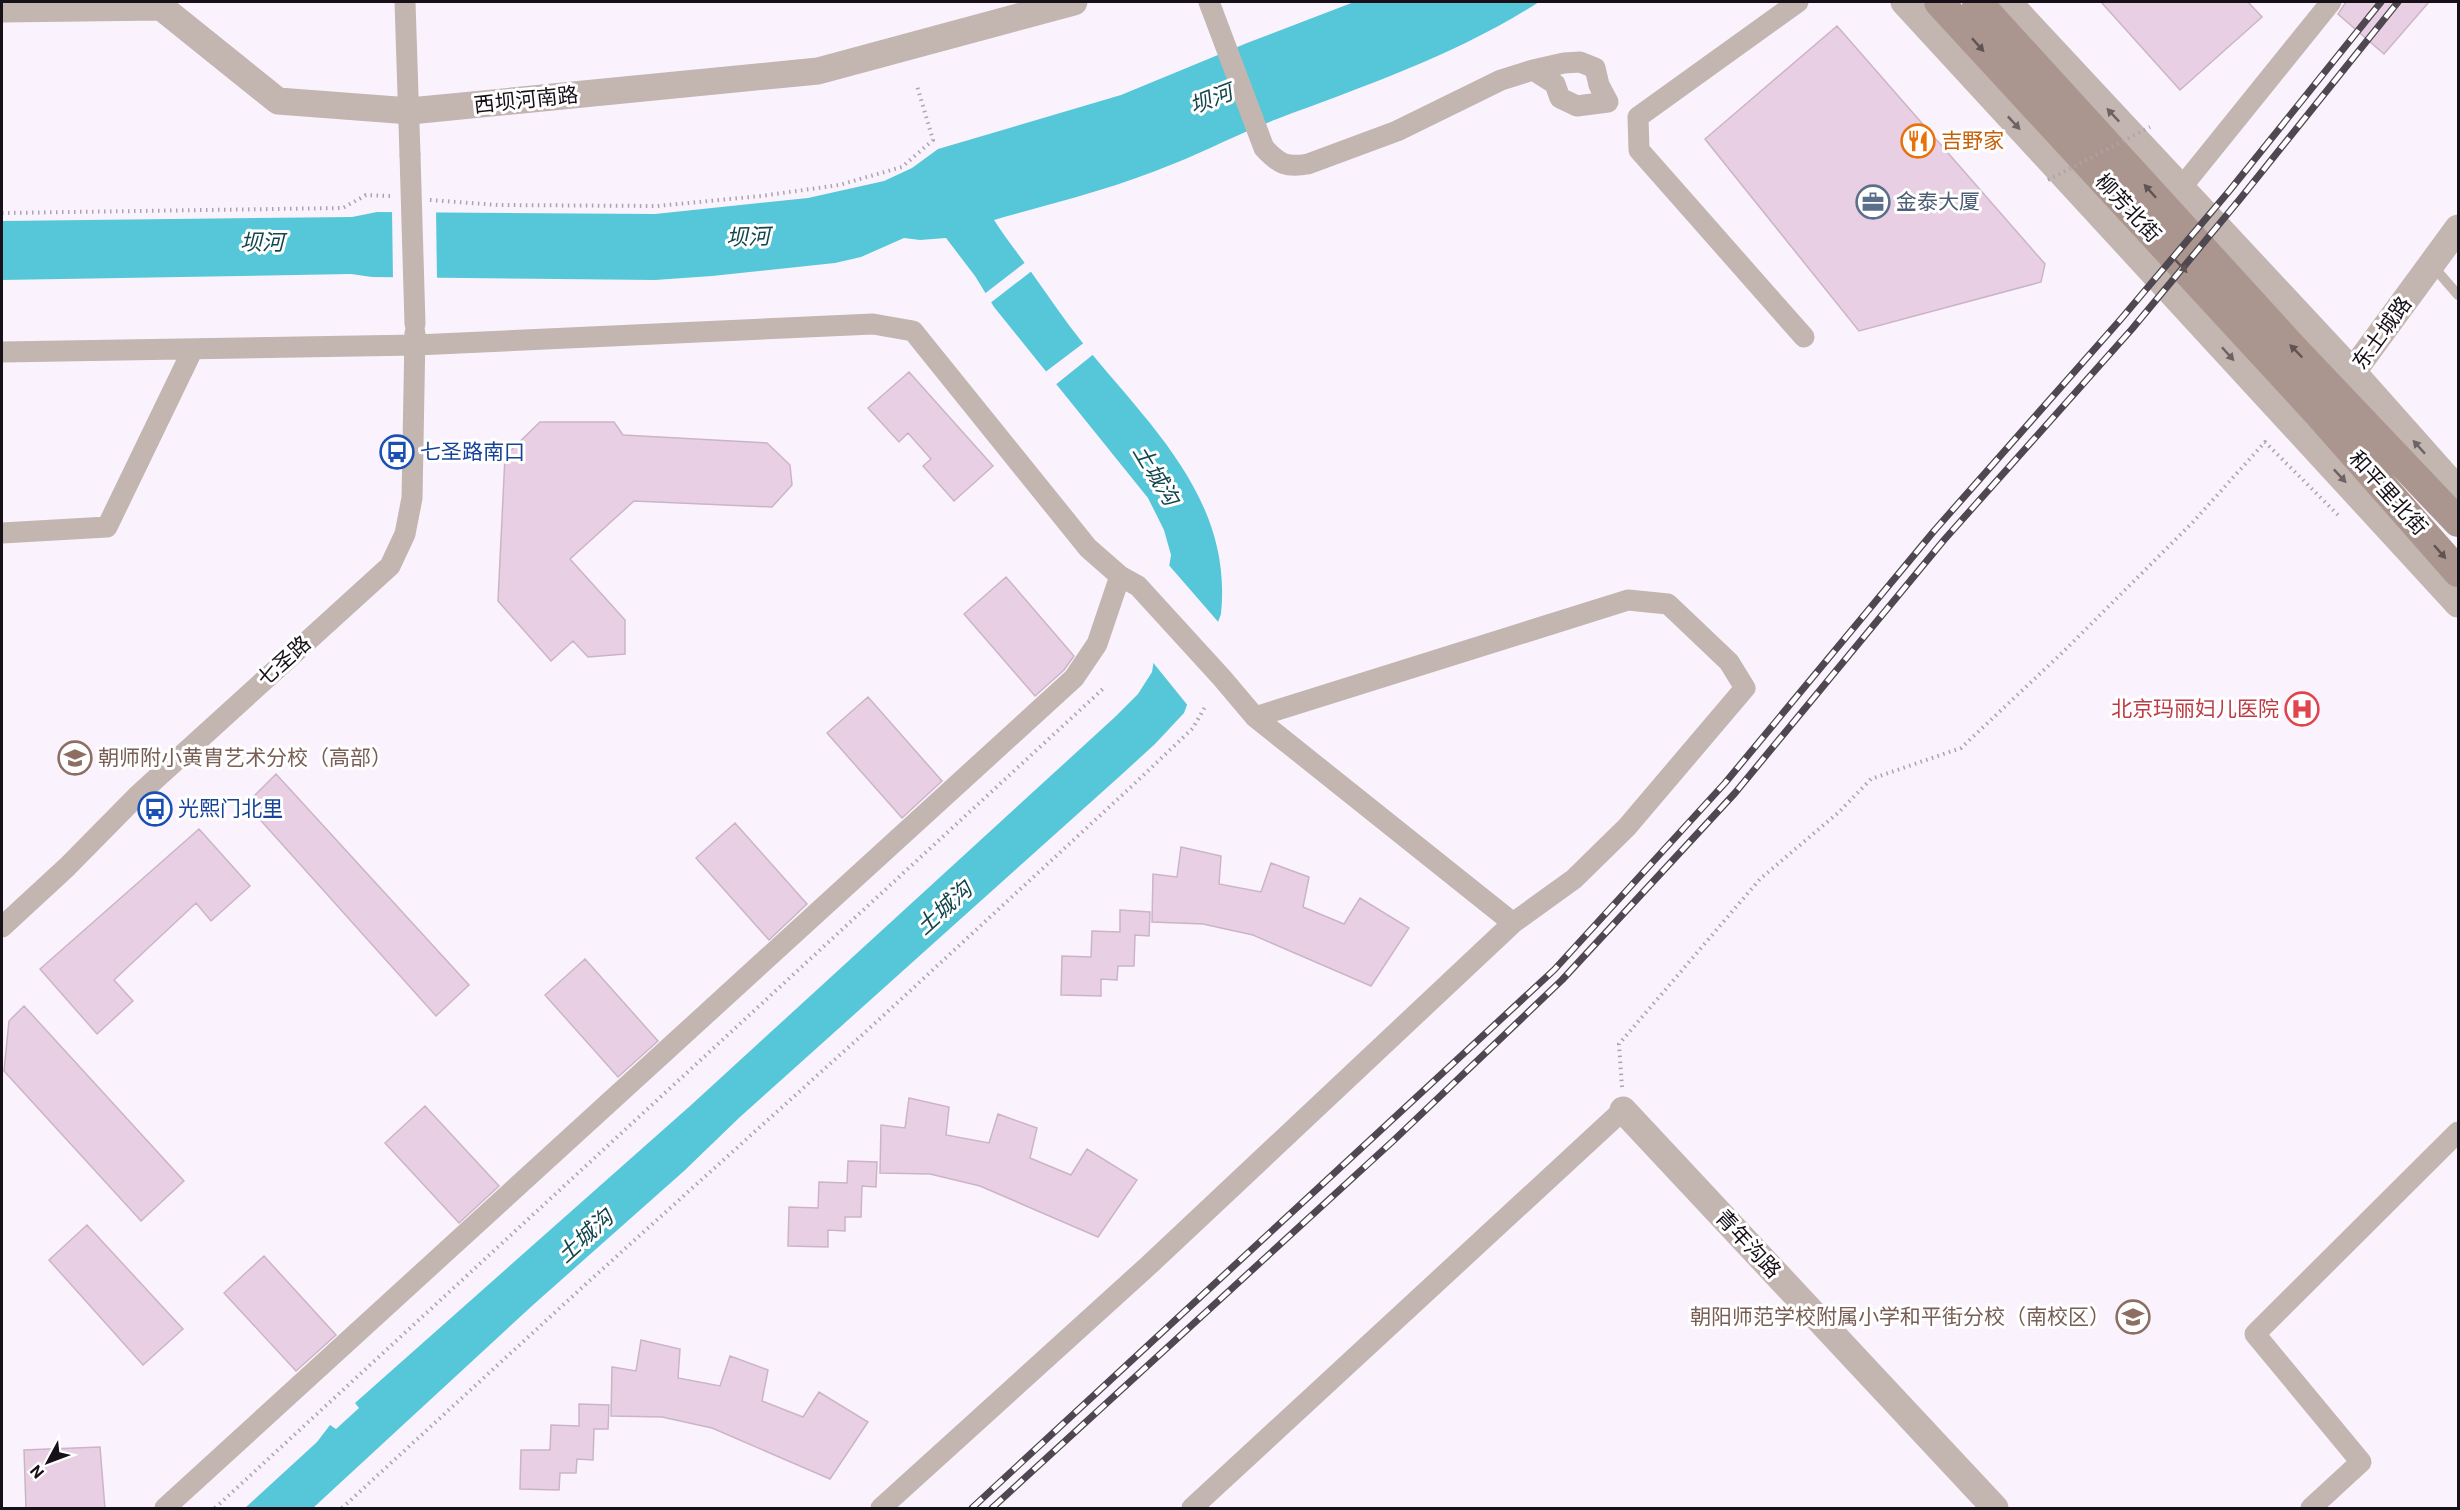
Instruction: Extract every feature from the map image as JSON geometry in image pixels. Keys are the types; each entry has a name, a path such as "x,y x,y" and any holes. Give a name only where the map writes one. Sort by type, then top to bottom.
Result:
{"main road":[{"name":"柳芳北街","path":"1938,2 2327,403"},
{"name":"柳芳北街","path":"1977,2 2327,403"},
{"name":"和平里北街","path":"2327,403 2458,522"},
{"name":"和平里北街","path":"2327,403 2458,573"}],"street":[{"name":"七圣路","path":"2,927 67,867 137,796 390,566 405,534 412,498 416,345 405,2"},
{"name":"西坝河南路","path":"2,9 161,7 278,101 410,111 818,72 1074,2"},
{"path":"1638,117 1798,2"},
{"path":"1904,2 2327,403 2458,490"},
{"path":"2008,2 2181,188 2327,403 2369,507 2458,604"},
{"path":"2181,188 2331,2"},
{"path":"1211,5 1264,148 1277,162 1296,166 1308,164 1397,130 1501,80 1564,63 1580,62 1595,68 1599,85 1608,102"},
{"path":"1533,70 1555,84 1560,98 1576,106 1608,102 1638,117"},
{"path":"1638,117 1639,150 1804,337"},
{"name":"东土城路","path":"2327,403 2458,228"},
{"path":"2,352 416,345 873,324 913,331 1088,548 1129,581 1222,678 1255,717 1513,923"},
{"path":"2,532 107,526 193,349"},
{"path":"165,1509 1074,678 1097,644 1129,581"},
{"path":"881,1509 1148,1266 1513,923 1574,879 1627,826 1744,688 1729,662 1668,604 1628,600 1255,717"},
{"path":"1192,1509 1623,1110"},
{"name":"青年沟路","path":"1623,1110 1995,1509"},
{"path":"2311,1509 2361,1462 2255,1334 2458,1132"}],"lane":[{"path":"2432,265 2458,295"}],"path":[{"path":"426,199 498,205 657,206 761,196 839,185 902,166 933,140 917,86"},
{"path":"2048,180 2150,127"},
{"path":"2,213 343,208 366,195 402,197"},
{"path":"1623,1110 1619,1044 1760,879 1839,812 1871,779 1961,748 2193,522 2265,442 2338,515 2369,507"},
{"path":"215,1509 1105,687"},
{"path":"342,1509 586,1282 872,1026 1132,786 1193,728 1206,705"}],"water":[{"path":"1354,2 1539,2 1508,21 1444,53 1379,81 1264,124 1151,173 994,220 1076,334 1181,465 1200,499 1214,534 1221,572 1221,614 1184,713 1120,776 740,1117 684,1171 533,1305 313,1508 245,1508 317,1442 330,1425 336,1429 359,1408 355,1403 690,1106 1138,694 1152,672 1171,555 1164,530 1148,498 994,307 975,276 946,238 920,240 904,238 861,257 835,263 655,280 372,277 351,274 2,280 2,221 352,217 377,212 655,214 808,198 884,181 912,168 938,149 1121,95"}],"pier":[{"path":"392,209 436,209 437,281 393,280"},
{"path":"1027,261 1033,270 989,304 983,295"},
{"path":"1085,342 1095,353 1054,386 1044,373"},
{"path":"1167,563 1220,624 1189,707 1151,660"}],"building":[{"path":"2101,2 2248,2 2262,17 2180,90"},
{"path":"2346,2 2429,2 2384,54 2338,14"},
{"name":"金泰大厦","path":"1837,26 2045,264 2041,282 1859,331 1705,139"},
{"path":"909,372 993,466 954,501 923,466 931,459 908,433 899,442 868,408"},
{"path":"540,422 614,422 623,435 767,443 790,465 792,485 772,507 634,501 570,559 625,620 625,654 588,657 573,641 551,661 498,601 505,456"},
{"path":"1006,577 1074,656 1064,670 1035,696 964,614"},
{"path":"868,697 942,781 902,818 827,733"},
{"path":"276,774 469,985 436,1016 246,804"},
{"path":"735,823 807,904 769,940 696,858"},
{"path":"199,829 250,886 211,921 196,903 114,980 133,1001 97,1034 40,969"},
{"path":"1181,847 1221,856 1219,884 1261,892 1271,863 1309,877 1303,907 1344,924 1360,898 1409,928 1371,986 1253,935 1203,924 1152,922 1153,874 1177,877"},
{"path":"1120,910 1150,912 1149,936 1135,935 1134,966 1118,966 1117,980 1101,979 1101,996 1061,995 1062,956 1091,957 1092,931 1120,932"},
{"path":"585,959 658,1041 618,1077 545,995"},
{"path":"24,1006 184,1181 141,1221 4,1071 9,1021"},
{"path":"909,1098 949,1107 946,1135 989,1143 998,1114 1037,1128 1030,1158 1071,1175 1087,1149 1137,1180 1098,1237 980,1186 930,1174 880,1173 881,1125 905,1128"},
{"path":"425,1106 499,1186 459,1223 385,1143"},
{"path":"848,1161 877,1162 876,1187 862,1186 861,1217 845,1217 845,1231 828,1230 828,1247 788,1246 789,1207 818,1208 819,1182 847,1183"},
{"path":"87,1225 183,1329 143,1365 49,1260"},
{"path":"264,1256 336,1335 296,1371 224,1293"},
{"path":"641,1340 680,1349 678,1378 720,1386 730,1356 768,1370 762,1401 803,1417 819,1392 868,1422 830,1479 712,1428 662,1417 611,1416 612,1367 636,1371"},
{"path":"579,1404 609,1405 608,1429 594,1429 593,1460 577,1459 576,1473 560,1473 559,1490 520,1489 521,1450 550,1450 551,1425 579,1426"},
{"path":"100,1447 105,1509 26,1509 24,1450"}],"railway":[{"path":"972,1508 1554,970 1725,783 1934,531 2121,319 2230,190 2381,2"},
{"path":"992,1508 1393,1141 1562,980 1735,793 1944,540 2132,329 2398,2"}],"place":[{"name":"吉野家","path":"1918,141"},
{"name":"金泰大厦","path":"1873,202"},
{"name":"七圣路南口","path":"397,452"},
{"name":"北京玛丽妇儿医院","path":"2302,709"},
{"name":"朝师附小黄胄艺术分校（高部）","path":"75,758"},
{"name":"光熙门北里","path":"155,809"},
{"name":"朝阳师范学校附属小学和平街分校（南校区）","path":"2133,1317"}],"water label":[{"name":"坝河","path":"1211,99"},
{"name":"坝河","path":"748,237"},
{"name":"坝河","path":"262,242"},
{"name":"土城沟","path":"1156,475"},
{"name":"土城沟","path":"944,908"},
{"name":"土城沟","path":"585,1236"}]}
